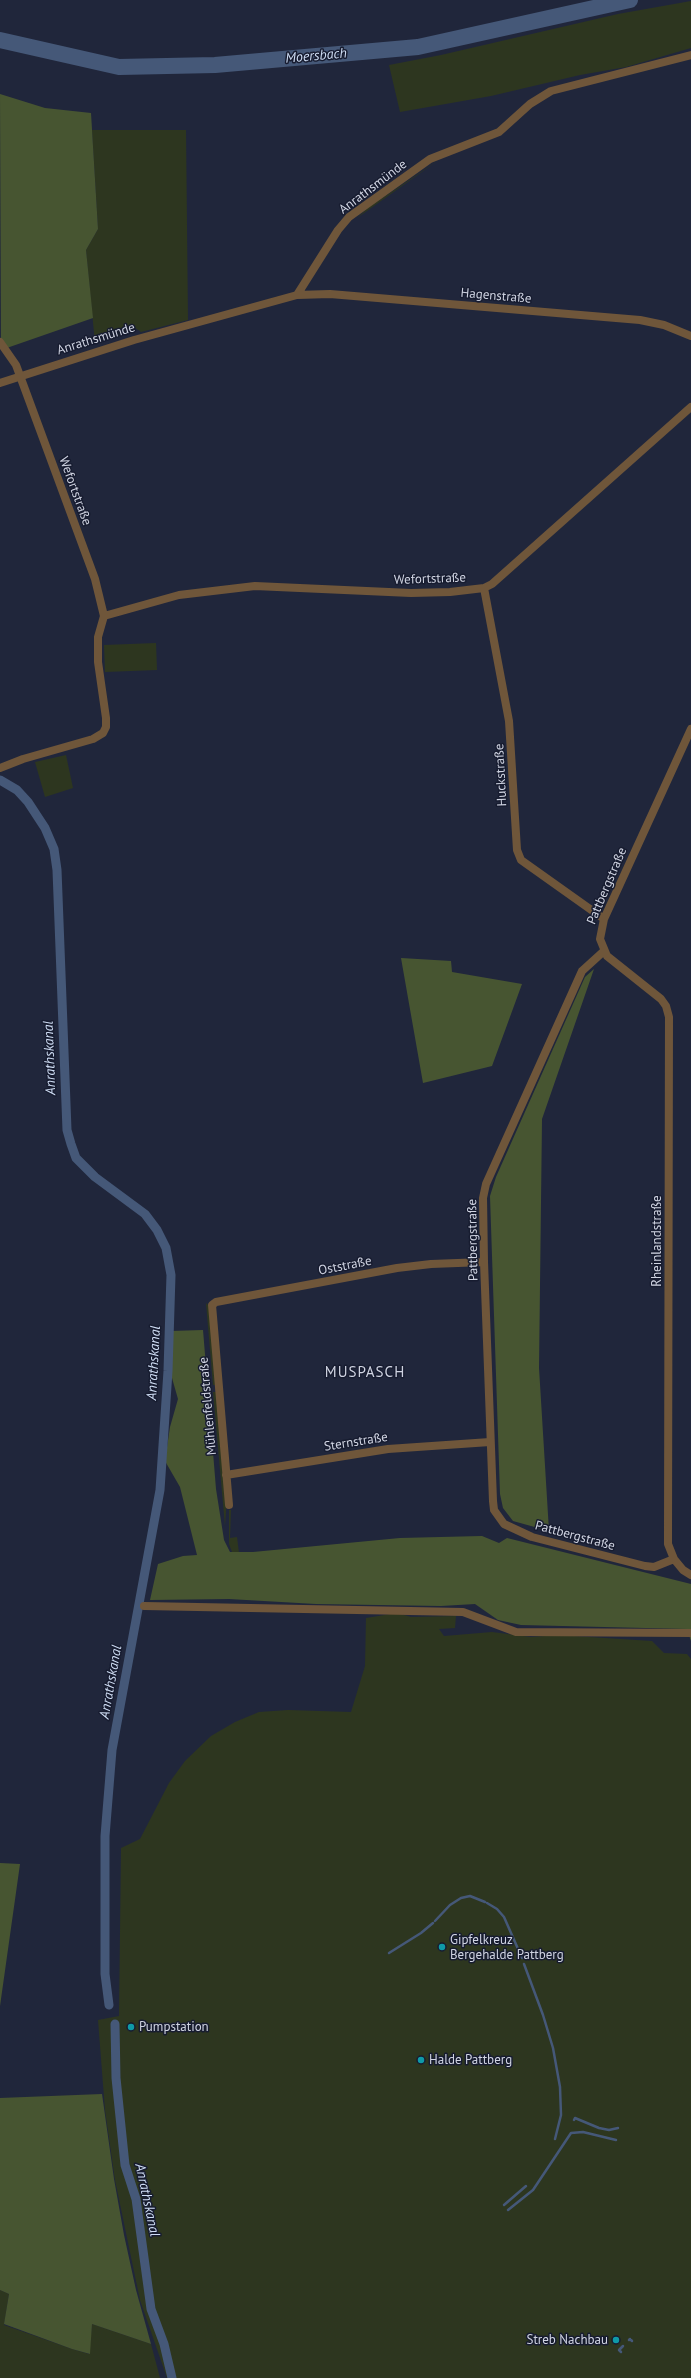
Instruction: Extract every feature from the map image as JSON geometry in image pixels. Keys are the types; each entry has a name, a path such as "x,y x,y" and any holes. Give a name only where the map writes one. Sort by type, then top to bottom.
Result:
{"street":[{"name":"Anrathsmünde","path":"0,383 19,375 134,340 297,294 338,230 350,217 430,159 488,138 508,125 530,104 551,91 691,55"},
{"name":"Hagenstraße","path":"297,294 330,294 640,320 664,325 691,336"},
{"path":"0,342 16,365 19,375"},
{"name":"Wefortstraße","path":"0,768 22,759 93,739 103,733 106,718 98,662 98,637 104,616 95,579 19,375"},
{"name":"Wefortstraße","path":"104,616 179,595 254,586 411,593 450,592 484,588 492,584 691,407"},
{"name":"Huckstraße","path":"484,588 509,721 517,850 521,860 604,919"},
{"name":"Pattbergstraße","path":"674,1559 654,1567 645,1566 532,1537 509,1528 494,1510 490,1442 483,1198 486,1184 582,971 604,951 600,939 604,919 691,729"},
{"name":"Rheinlandstraße","path":"604,951 612,961 661,999 666,1006 669,1018 668,1544 674,1559"},
{"name":"Oststraße","path":"212,1305 216,1302 397,1268 431,1264 484,1262"},
{"name":"Mühlenfeldstraße","path":"212,1305 226,1475 230,1505"},
{"name":"Sternstraße","path":"226,1475 388,1449 490,1442"},
{"path":"674,1559 683,1570 691,1575"},
{"path":"144,1606 463,1612 516,1632 691,1633"}],"green space":[{"path":"691,1 691,48 626,67 580,75 491,96 400,112 389,65 441,55 618,14"},
{"path":"0,94 45,108 91,113 98,229 86,250 93,318 1,350"},
{"path":"92,130 186,130 188,320 141,332 131,325 128,334 95,343 86,250 98,229"},
{"path":"440,159 357,218 368,208"},
{"path":"156,643 157,670 105,672 104,645"},
{"path":"66,755 73,788 45,797 35,762"},
{"path":"401,958 451,961 452,972 522,984 492,1066 423,1083"},
{"path":"594,969 542,1119 539,1368 549,1531 513,1521 503,1508 500,1494 490,1196 496,1177 585,977"},
{"path":"206,1303 209,1306 216,1385 213,1385"},
{"path":"203,1330 216,1489 224,1540 230,1552 253,1552 400,1538 482,1536 499,1543 507,1538 691,1584 691,1641 687,1629 521,1625 498,1620 475,1604 441,1606 316,1604 229,1599 150,1600 158,1564 183,1556 197,1555 180,1487 165,1461 170,1427 178,1399 170,1371 171,1331"},
{"path":"213,1392 216,1392 227,1497 225,1526"},
{"path":"229,1510 231,1510 230,1538 237,1537 239,1553 232,1552 229,1544"},
{"path":"397,1613 411,1617 456,1616 455,1628 439,1629 444,1636 492,1632 531,1637 558,1635 652,1641 664,1653 687,1654 691,1659 691,2378 167,2378 140,2300 115,2180 105,2110 98,2020 119,2016 121,1848 140,1839 169,1783 185,1761 211,1736 235,1722 259,1712 288,1710 351,1712 365,1666 366,1618"},
{"path":"0,1863 20,1864 0,2006"},
{"path":"102,2094 114,2179 124,2235 136,2290 151,2344 92,2324 90,2354 72,2349 4,2324 9,2294 0,2290 0,2098"},
{"path":"0,2290 9,2294 4,2325 89,2354 92,2324 151,2344 160,2378 0,2378"}],"waterway":[{"name":"Moersbach","path":"0,40 119,67 215,65 418,47 630,0"},
{"name":"Anrathskanal","path":"0,780 17,790 28,802 45,828 54,849 57,870 67,1130 71,1144 76,1158 95,1177 145,1214 157,1230 166,1248 171,1275 168,1371 160,1490 112,1750 105,1836 105,1974 109,2005"},
{"path":"435,1921 450,1905 461,1898 470,1896 485,1902"},
{"path":"487,1903 497,1909 504,1917 522,1958"},
{"path":"389,1953 421,1933 433,1923"},
{"path":"524,1964 543,2015 553,2048 560,2087 561,2115 555,2139"},
{"name":"Anrathskanal","path":"115,2024 116,2078 125,2165 136,2199 151,2309 164,2344 172,2378"},
{"path":"574,2120 575,2118 599,2128 609,2130 618,2128"},
{"path":"508,2210 533,2190 571,2133 583,2132 616,2140"},
{"path":"504,2205 526,2186"},
{"path":"621,2352 619,2350 623,2346"}],"place":[{"name":"Gipfelkreuz Bergehalde Pattberg","path":"442,1947"},
{"name":"Pumpstation","path":"131,2027"},
{"name":"Halde Pattberg","path":"421,2060"},
{"name":"Streb Nachbau","path":"616,2340"}],"district":[{"name":"MUSPASCH","path":"365,1373"}]}
